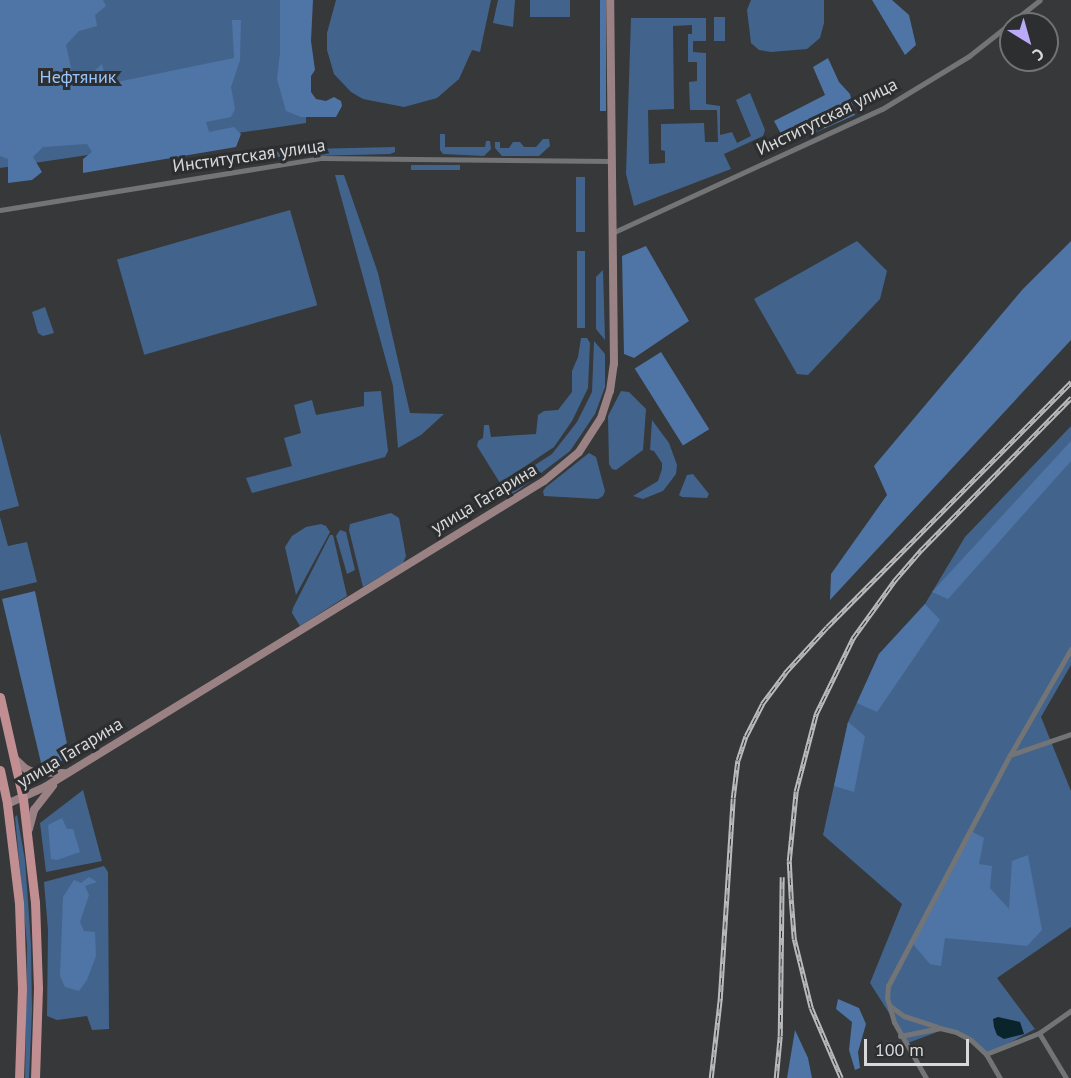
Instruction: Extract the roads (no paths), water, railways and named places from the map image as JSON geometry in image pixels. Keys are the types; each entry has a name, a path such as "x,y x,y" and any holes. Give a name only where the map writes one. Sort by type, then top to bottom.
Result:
{"main road":[{"name":"улица Гагарина","path":"7,804 22,799 67,773 544,481 579,452 601,418 610,391 614,364 610,0"},
{"path":"0,697 14,757 28,837 38,965 35,1078"},
{"path":"14,757 26,769 33,772 67,773"},
{"path":"0,770 7,804 20,924 22,989 19,1078"},
{"path":"28,837 30,823 40,799 67,773"}],"street":[{"name":"Институтская улица","path":"612,233 882,109 969,56 1040,0"},
{"name":"Институтская улица","path":"0,210 322,158 612,161"},
{"path":"926,1078 900,1036 890,1006 888,986 1010,755 1071,648"},
{"path":"1010,755 1071,734"},
{"path":"890,1006 904,1016 971,1040 986,1054 1000,1078"},
{"path":"986,1054 1039,1033 1071,1011"},
{"path":"900,1036 940,1028"},
{"path":"1039,1033 1066,1078"}],"railway":[{"path":"711,1078 720,999 733,798 738,760 746,736 762,704 785,673 827,627 1071,382"},
{"path":"841,1078 811,1008 794,939 791,899 789,861 796,791 816,714 853,638 895,580 921,550 1071,398"},
{"path":"776,1078 780,1036 782,877"}],"park label":[{"name":"Нефтяник","path":"78,77"}]}
